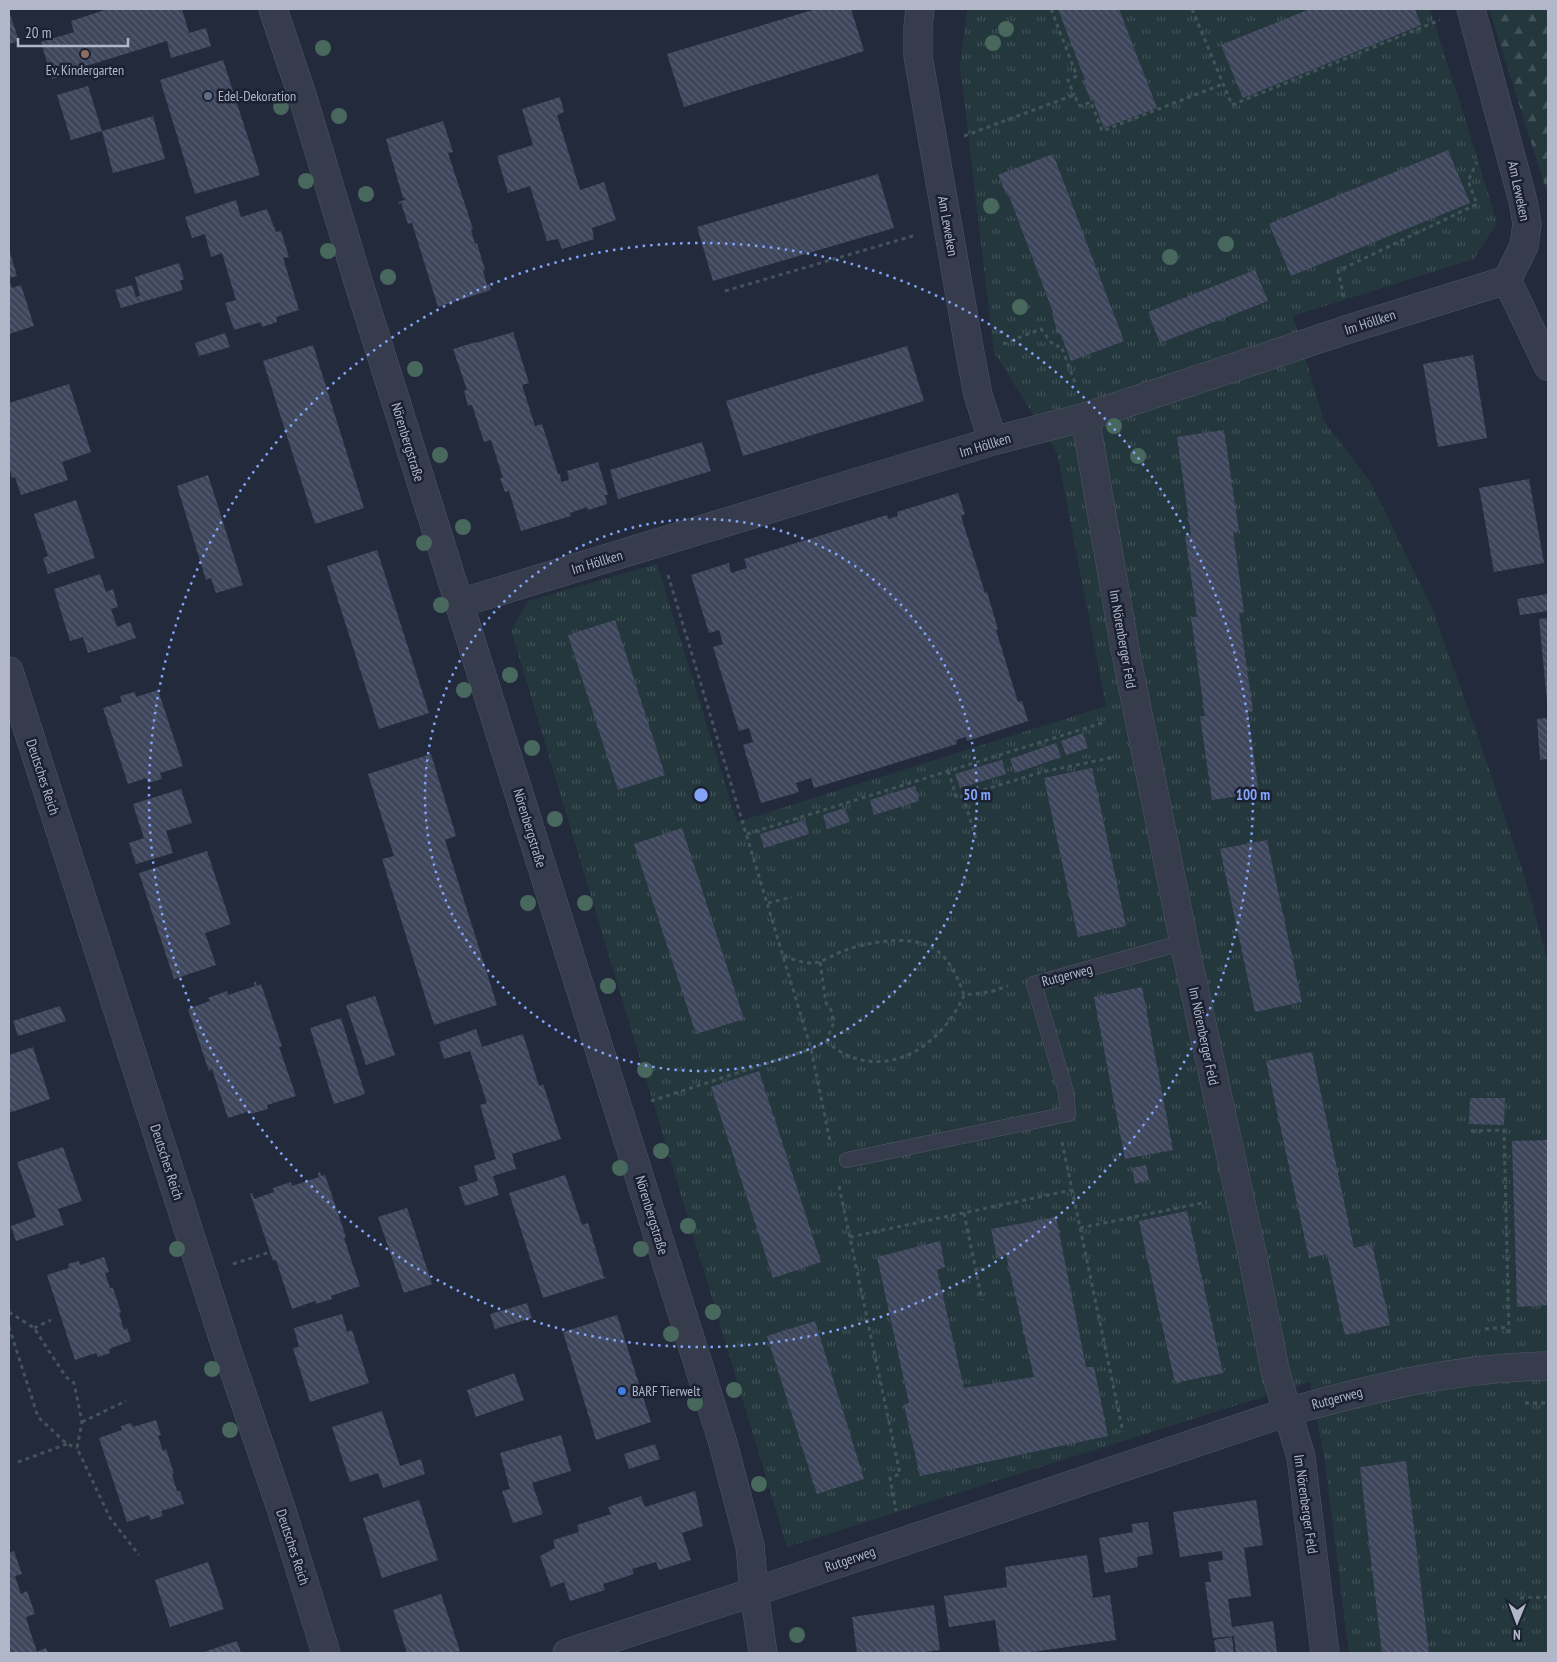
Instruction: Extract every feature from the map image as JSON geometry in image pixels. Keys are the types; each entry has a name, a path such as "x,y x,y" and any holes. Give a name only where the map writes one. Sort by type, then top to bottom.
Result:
{"street":[{"name":"Nörenbergstraße","path":"273,9 302,95 358,280 723,1442 750,1546 754,1592 763,1653"},
{"name":"Am Leweken","path":"920,9 918,56 978,395 993,442"},
{"name":"Am Leweken","path":"1459,12 1504,129 1523,201 1527,224 1524,246 1507,280"},
{"name":"Im Höllken","path":"460,603 993,442 1085,417 1352,328 1507,280"},
{"path":"1507,280 1548,366"},
{"name":"Im Nörenberger Feld","path":"1085,417 1137,714 1184,942 1252,1253 1274,1370 1301,1457 1325,1653"},
{"name":"Deutsches Reich","path":"9,671 326,1653"},
{"name":"Rutgerweg","path":"567,1653 754,1592 1287,1412 1355,1393 1434,1376 1510,1366 1548,1366"}],"lane":[{"name":"Rutgerweg","path":"1056,1117 1068,1114 1066,1092 1034,984 1184,942"},
{"path":"847,1160 1056,1117"}],"path":[{"path":"1051,9 1077,76 1068,80 1074,95 1080,106 1091,102 1102,131 1223,84"},
{"path":"1192,9 1232,106 1459,12"},
{"path":"934,148 1074,95"},
{"path":"1352,328 1338,271 1477,204 1468,181 1482,152 1504,129"},
{"path":"725,291 948,225"},
{"path":"970,353 999,346 1041,329 1054,346 1060,346 1085,417"},
{"path":"659,543 811,1049 831,1144"},
{"path":"747,834 1116,718 1137,714"},
{"path":"948,771 957,798 1042,772 1145,751"},
{"path":"963,796 976,839"},
{"path":"768,903 792,897"},
{"path":"784,956 800,961 820,962 861,944 905,940 921,943 941,953 958,978 964,995 958,1009 937,1035 913,1054 899,1059 874,1060 851,1057 826,1042"},
{"path":"619,1112 811,1049 826,1042 834,1022 831,1010 826,1003 820,962"},
{"path":"964,995 990,992 1016,984"},
{"path":"1056,1117 1124,1435 1132,1463"},
{"path":"1471,1131 1504,1130 1510,1366"},
{"path":"839,1182 900,1474 890,1478 897,1515 906,1540"},
{"path":"850,1237 1072,1190"},
{"path":"1080,1228 1239,1195"},
{"path":"964,1213 982,1300"},
{"path":"9,1312 34,1328 66,1377 74,1383 82,1422 76,1448 110,1518 139,1555"},
{"path":"34,1328 51,1320"},
{"path":"1485,1329 1509,1327"},
{"path":"9,1328 38,1417 67,1444 76,1448"},
{"path":"82,1422 126,1401"},
{"path":"1525,1402 1548,1403"},
{"path":"18,1462 67,1444"},
{"path":"1520,1598 1548,1597"}],"green space":[{"path":"967,9 1430,9 1497,223 1474,259 1293,316 1324,421 1371,483 1432,608 1482,748 1525,878 1548,963 1548,1653 1349,1653 1325,1463 1310,1382 787,1547 511,630 528,601 657,564 737,822 1106,706 1057,453 994,352 960,66"},
{"path":"1489,9 1548,9 1548,196"}],"building":[{"name":"Ev. Kindergarten","path":"105,9 182,9 189,33 206,28 211,46 171,58 167,41 86,66 86,68 52,79 41,42 74,32 71,21"},
{"path":"816,9 851,9 864,51 684,107 667,54"},
{"path":"1058,9 1119,9 1157,108 1104,128 1083,81 1085,80"},
{"path":"1310,9 1415,9 1421,25 1243,98 1221,45"},
{"path":"9,11 19,41 9,44"},
{"path":"223,60 260,175 195,194 160,80"},
{"path":"88,86 102,131 71,140 57,95"},
{"path":"560,97 564,112 557,115 580,190 604,182 616,220 592,228 594,239 562,249 558,239 547,241 530,186 508,193 497,156 533,145 522,109"},
{"path":"153,116 165,159 113,173 102,131"},
{"path":"443,121 453,152 448,153 473,229 471,230 485,270 483,271 487,285 489,284 491,290 438,307 412,223 408,224 401,203 399,204 398,202 405,200 405,198 403,198 386,139"},
{"path":"1448,150 1470,203 1291,276 1269,224"},
{"path":"1053,154 1124,341 1071,361 1060,333 1058,334 1053,312 1008,193 1006,194 998,175"},
{"path":"878,174 894,228 713,281 697,227"},
{"path":"236,200 241,217 267,209 276,232 281,231 289,257 283,258 299,310 276,317 277,322 262,327 261,322 234,330 225,303 236,300 222,253 211,257 205,234 192,238 185,217"},
{"path":"9,249 17,276 9,278"},
{"path":"179,263 184,279 180,281 183,290 121,308 115,290 132,285 136,297 140,296 135,277"},
{"path":"1255,270 1268,301 1160,343 1148,312"},
{"path":"9,278 12,288 21,285 34,326 9,334"},
{"path":"513,332 529,383 522,385 535,426 542,424 558,474 560,474 561,482 569,480 567,471 598,462 608,495 605,495 607,504 588,510 587,507 570,513 571,516 521,531 509,491 505,492 500,478 503,478 491,440 484,442 472,405 468,406 464,391 467,390 453,349"},
{"path":"225,333 230,347 199,356 195,343"},
{"path":"313,345 364,508 315,524 263,361"},
{"path":"907,346 924,401 743,456 726,401"},
{"path":"1473,355 1487,438 1438,447 1423,364"},
{"path":"69,384 91,452 62,462 68,480 21,495 15,477 12,478 9,467 9,403"},
{"path":"1224,430 1239,531 1233,532 1244,612 1239,613 1253,711 1248,712 1259,793 1212,800 1200,716 1205,716 1191,617 1197,617 1185,536 1191,535 1177,437"},
{"path":"702,442 711,471 618,499 610,470"},
{"path":"208,475 243,585 216,593 211,578 206,580 177,486"},
{"path":"1529,479 1544,563 1494,572 1479,488"},
{"path":"958,493 965,514 961,516 985,593 987,592 998,629 996,630 1018,702 1022,701 1028,721 967,741 966,737 956,740 957,744 814,788 811,778 796,783 799,792 761,803 743,745 753,742 749,728 739,731 713,647 723,644 719,630 709,633 691,575 729,563 731,573 747,568 744,559 887,515 888,519 898,516 897,512"},
{"path":"76,500 95,558 48,574 43,558 48,556 34,514"},
{"path":"377,550 429,713 379,729 327,566"},
{"path":"100,574 106,592 113,589 118,607 111,609 117,627 130,622 136,638 88,653 83,637 70,641 54,589"},
{"path":"1548,594 1548,611 1520,615 1517,599"},
{"path":"1548,618 1548,701 1547,701 1539,619"},
{"path":"615,620 665,775 618,790 568,635"},
{"path":"158,690 183,766 160,773 162,779 148,783 146,778 128,784 103,708 122,702 120,696 135,692 136,697"},
{"path":"1548,718 1548,759 1540,760 1537,719"},
{"path":"1083,733 1088,748 1066,755 1061,741"},
{"path":"1056,743 1061,757 1015,773 1010,759"},
{"path":"431,754 456,836 445,840 497,1005 434,1025 382,859 394,856 368,774"},
{"path":"1002,760 1006,774 960,788 955,774"},
{"path":"1092,768 1126,926 1078,937 1044,778"},
{"path":"915,786 919,801 874,815 870,800"},
{"path":"181,789 192,823 166,831 173,853 136,864 129,843 144,838 133,804"},
{"path":"845,808 850,822 827,829 823,815"},
{"path":"805,820 809,834 764,848 760,834"},
{"path":"682,828 744,1019 696,1034 634,844"},
{"path":"1267,840 1302,1002 1255,1012 1220,849"},
{"path":"207,851 231,924 205,933 216,965 174,979 139,873"},
{"path":"254,982 256,982 257,986 261,984 282,1046 279,1047 296,1096 267,1105 268,1109 251,1114 250,1111 228,1118 212,1069 209,1071 188,1009 210,1001 208,998 227,991 228,995 255,986"},
{"path":"1142,987 1173,1150 1125,1159 1094,997"},
{"path":"375,996 395,1055 366,1065 346,1005"},
{"path":"60,1006 66,1021 18,1036 13,1021"},
{"path":"341,1018 365,1094 334,1104 310,1028"},
{"path":"476,1029 482,1047 523,1034 539,1086 543,1084 561,1139 512,1154 516,1169 493,1176 499,1195 465,1206 459,1187 478,1181 474,1166 496,1159 480,1105 487,1103 470,1051 444,1059 439,1042"},
{"path":"33,1047 50,1099 9,1113 9,1055"},
{"path":"1312,1052 1354,1248 1372,1244 1390,1325 1345,1335 1327,1254 1309,1258 1266,1061"},
{"path":"759,1071 821,1262 773,1278 711,1087"},
{"path":"1470,1098 1505,1098 1504,1125 1469,1124"},
{"path":"1548,1140 1548,1305 1517,1307 1512,1141"},
{"path":"63,1147 82,1201 58,1209 64,1225 16,1241 11,1226 36,1217 17,1162"},
{"path":"1146,1165 1149,1180 1135,1184 1132,1168"},
{"path":"320,1172 321,1176 325,1175 360,1286 331,1296 332,1299 316,1304 315,1301 292,1309 276,1260 273,1261 250,1193 252,1193 254,1199 274,1192 273,1188 291,1182 292,1186 319,1177 318,1173"},
{"path":"565,1175 582,1225 588,1223 604,1277 608,1277 543,1298 509,1193"},
{"path":"407,1208 432,1284 404,1293 378,1217"},
{"path":"1187,1211 1223,1373 1175,1383 1139,1221"},
{"path":"1056,1217 1086,1367 1094,1367 1108,1436 920,1476 904,1405 909,1403 877,1257 940,1241 945,1267 937,1270 964,1388 1034,1377 1006,1255 997,1257 991,1229"},
{"path":"104,1257 109,1272 105,1273 110,1288 113,1288 121,1312 119,1313 124,1330 127,1328 131,1341 109,1349 110,1353 98,1357 96,1353 75,1360 47,1275 69,1268 68,1264 79,1261 80,1265"},
{"path":"527,1303 532,1318 495,1329 490,1314"},
{"path":"342,1314 347,1332 352,1330 369,1383 310,1402 293,1348 299,1347 294,1328"},
{"path":"617,1315 651,1422 596,1440 563,1332"},
{"path":"815,1321 864,1479 817,1494 767,1336"},
{"path":"514,1373 524,1400 476,1417 467,1390"},
{"path":"382,1411 400,1466 421,1459 425,1474 383,1488 378,1473 350,1482 332,1427"},
{"path":"156,1420 161,1435 158,1436 163,1451 166,1449 177,1491 180,1491 184,1504 161,1511 163,1516 150,1520 149,1515 127,1522 99,1438 122,1430 121,1426 131,1423 133,1427"},
{"path":"561,1435 571,1471 532,1483 543,1514 513,1523 502,1491 510,1489 500,1453"},
{"path":"655,1444 660,1459 629,1469 624,1454"},
{"path":"1406,1461 1429,1653 1382,1653 1360,1467"},
{"path":"695,1491 703,1526 682,1533 691,1560 659,1570 656,1562 632,1569 634,1574 603,1584 605,1590 570,1601 564,1582 551,1587 540,1556 555,1548 553,1540 579,1532 577,1525 611,1514 608,1507 641,1496 645,1507"},
{"path":"419,1500 438,1560 382,1578 363,1518"},
{"path":"1256,1500 1263,1545 1244,1548 1251,1596 1228,1599 1232,1627 1273,1621 1277,1653 1236,1653 1234,1636 1213,1638 1205,1582 1211,1582 1208,1562 1223,1560 1222,1551 1180,1557 1173,1512"},
{"path":"1148,1522 1153,1554 1137,1557 1138,1567 1105,1573 1099,1538 1133,1532 1131,1524"},
{"path":"14,1551 22,1574 15,1576 21,1594 27,1591 35,1614 26,1617 37,1652 46,1648 48,1653 9,1653 9,1553"},
{"path":"1087,1555 1093,1598 1110,1595 1116,1640 1025,1653 1000,1653 995,1620 949,1627 944,1596 1007,1587 1005,1567"},
{"path":"208,1562 224,1609 170,1627 155,1580"},
{"path":"441,1594 460,1651 453,1653 407,1653 393,1610"},
{"path":"934,1605 940,1650 917,1653 857,1653 852,1617"},
{"path":"1232,1637 1234,1653 1216,1653 1214,1640"},
{"path":"237,1641 241,1653 201,1653"}],"place":[{"name":"Ev. Kindergarten","path":"85,54"},
{"name":"Edel-Dekoration","path":"208,96"},
{"name":"BARF Tierwelt","path":"622,1391"}]}
